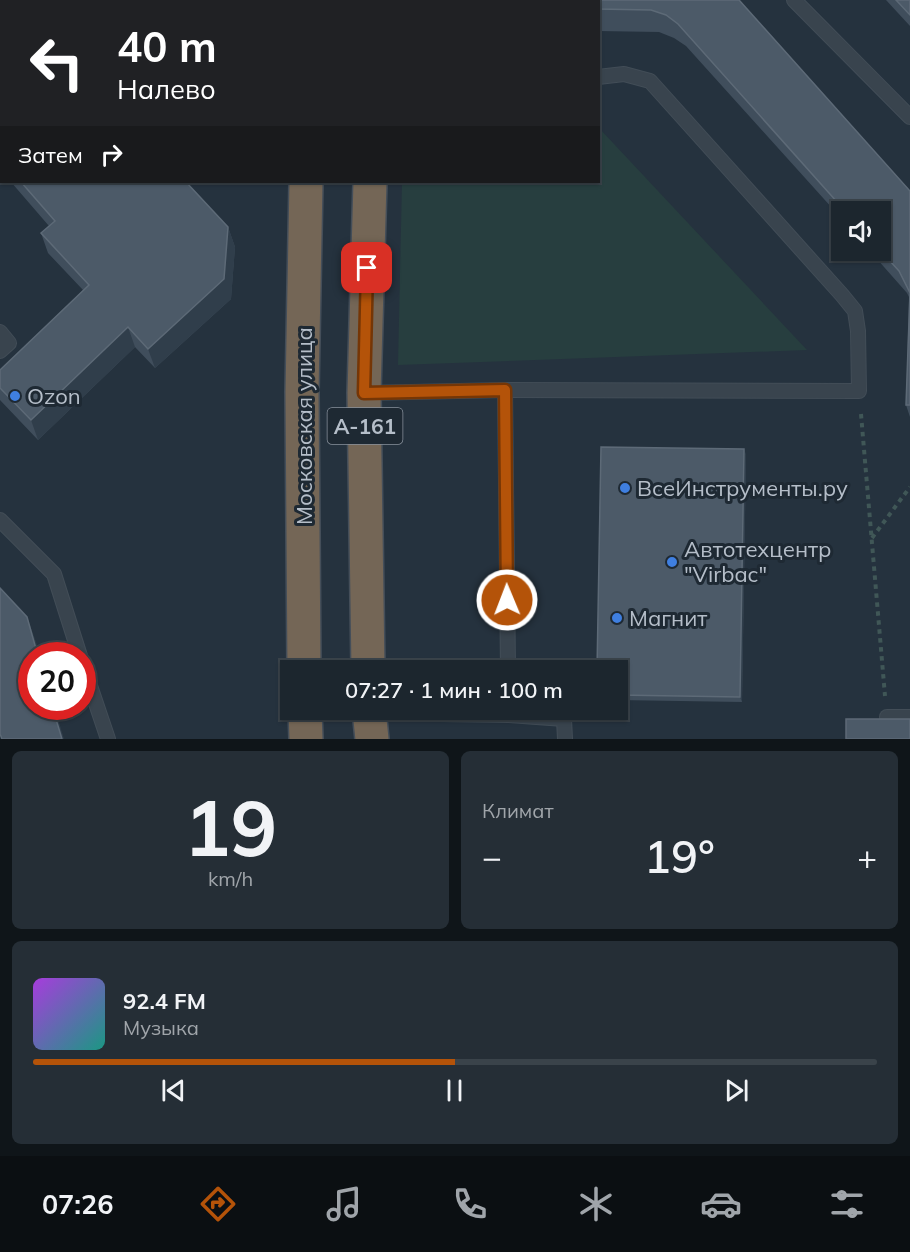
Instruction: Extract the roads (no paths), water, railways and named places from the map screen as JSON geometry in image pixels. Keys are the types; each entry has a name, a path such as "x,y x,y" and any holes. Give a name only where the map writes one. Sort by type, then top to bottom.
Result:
{"highway":[{"name":"Московская улица","path":"304,660 302,392 306,183"},
{"name":"А-161","path":"368,660 364,393 369,183"},
{"path":"305,720 306,739"}],"lane":[{"path":"794,0 910,117"},
{"path":"364,393 505,390 859,391 857,321 855,311 842,295 650,81 624,74 600,77"},
{"path":"0,332 9,343 0,351"},
{"path":"505,390 508,660"},
{"path":"0,520 54,574 76,642"},
{"path":"96,703 108,739"},
{"path":"887,717 910,717"},
{"path":"564,720 564,739"}],"place":[{"name":"Ozon","path":"15,396"},
{"name":"ВсеИнструменты.ру","path":"625,488"},
{"name":"Автотехцентр \"Virbac\"","path":"672,562"},
{"name":"Магнит","path":"617,618"}]}
